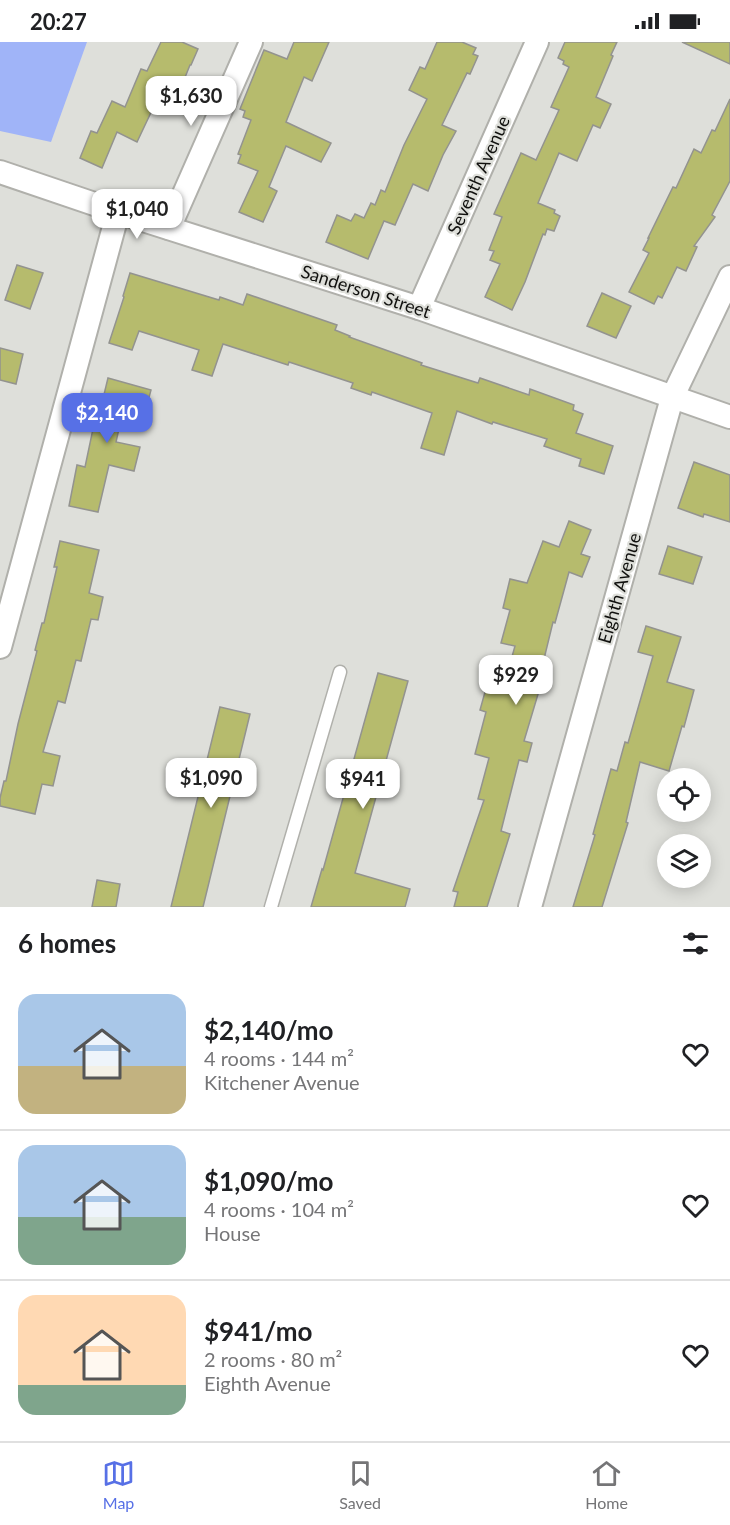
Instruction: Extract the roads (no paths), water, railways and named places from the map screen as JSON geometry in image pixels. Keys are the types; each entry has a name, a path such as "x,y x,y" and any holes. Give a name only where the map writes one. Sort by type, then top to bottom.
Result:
{"street":[{"path":"169,228 251,42"},
{"name":"Seventh Avenue","path":"419,308 537,42"},
{"name":"Sanderson Street","path":"0,172 419,308 730,417"},
{"path":"0,647 118,212"},
{"name":"Eighth Avenue","path":"530,907 672,398 730,277"}],"lane":[{"path":"271,907 340,672"}]}
